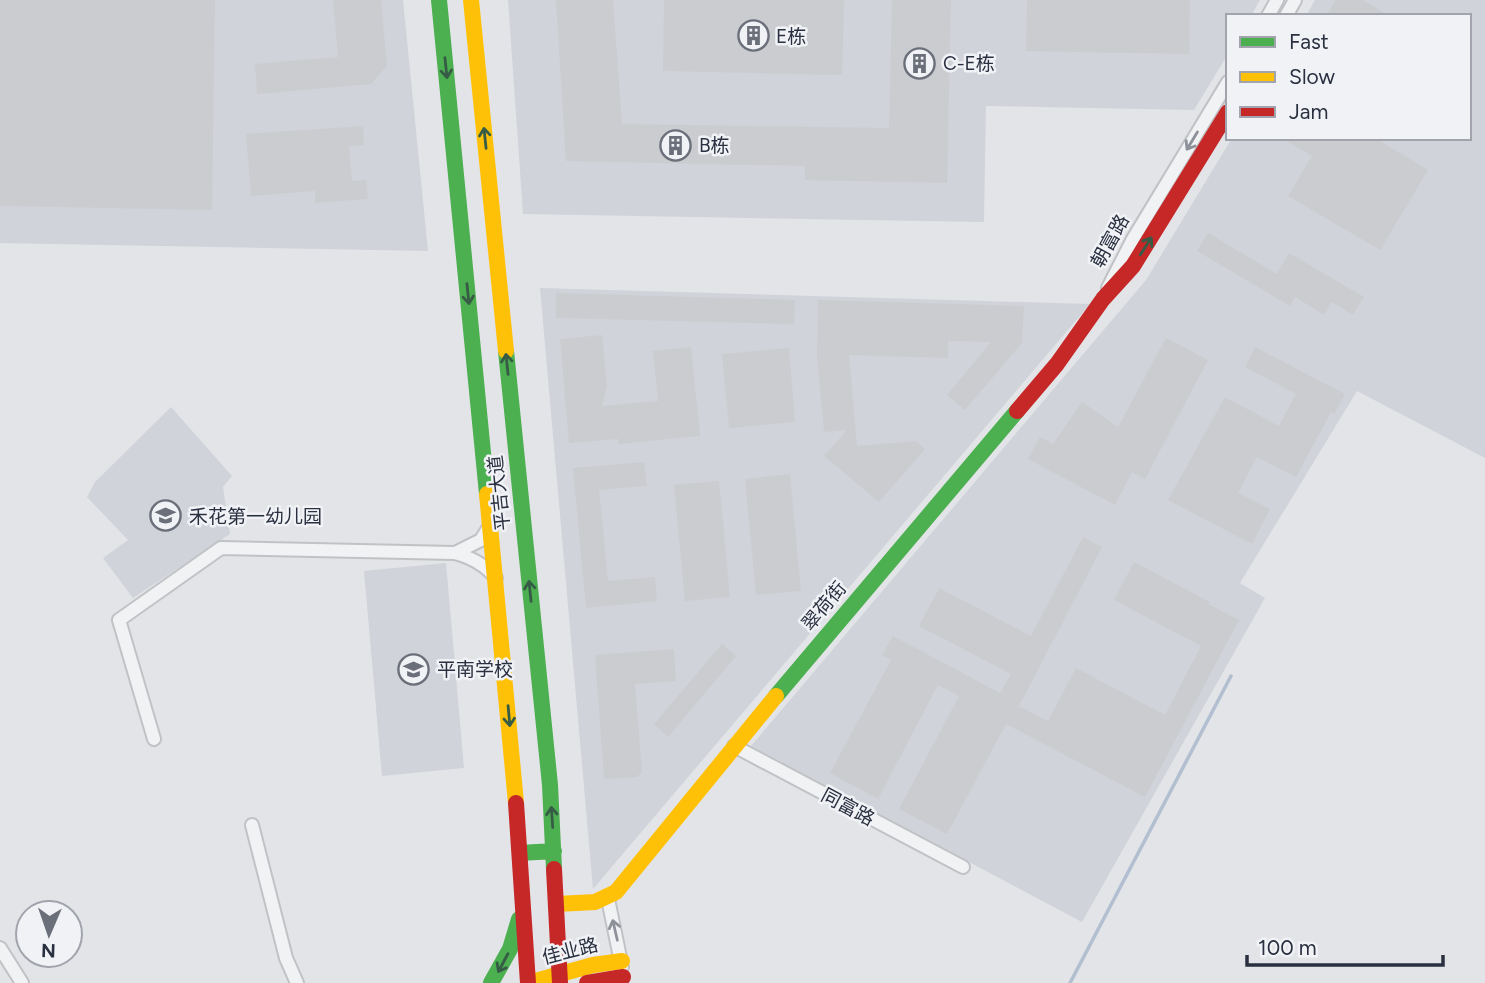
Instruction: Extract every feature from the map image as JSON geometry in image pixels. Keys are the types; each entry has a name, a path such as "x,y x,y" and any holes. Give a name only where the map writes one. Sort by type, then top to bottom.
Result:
{"main road":[{"name":"平吉大道","path":"439,0 513,758 528,983"},
{"name":"平吉大道","path":"471,0 548,772 560,979"},
{"name":"朝富路","path":"1103,299 1146,247 1226,114"},
{"name":"翠荷街","path":"608,899 1056,364 1103,299"},
{"path":"520,853 554,851"},
{"path":"491,983 510,949 522,894"},
{"path":"557,904 592,903 608,899"},
{"name":"佳业路","path":"528,983 560,979 593,965 620,973"},
{"name":"佳业路","path":"587,983 620,973"}],"street":[{"name":"朝富路","path":"1103,299 1122,258 1226,85"},
{"path":"454,553 481,540 490,524"},
{"path":"154,739 119,620 221,548 454,553 464,555 484,566 496,578"},
{"name":"同富路","path":"734,746 963,867"},
{"path":"253,825 286,958 297,983"},
{"path":"608,899 620,973"},
{"path":"0,948 22,983"}],"shaded area":[{"path":"0,0 403,0 428,251 0,243"},
{"path":"508,0 1260,0 1252,14 1226,14 1226,57 1194,110 986,106 984,222 523,214"},
{"path":"1315,0 1485,0 1485,458 1357,391 1240,583 1265,598 1082,922 751,746 1146,280 1231,140 1471,140 1471,14 1307,14"},
{"path":"540,288 1090,304 593,889"},
{"name":"禾花第一幼儿园","path":"171,407 232,476 223,487 230,534 133,598 103,558 128,540 87,497 95,482"},
{"name":"平南学校","path":"446,563 464,768 382,776 364,571"}],"building":[{"path":"0,0 215,0 212,210 0,206"},
{"path":"333,0 381,0 387,66 371,84 257,94 255,64 338,57"},
{"path":"556,0 613,0 622,124 889,128 892,0 951,0 947,183 805,180 805,166 566,161"},
{"name":"E栋","path":"664,0 844,0 842,75 663,71"},
{"path":"1027,0 1190,0 1189,54 1026,51"},
{"path":"1336,0 1363,0 1386,14 1327,14"},
{"path":"363,126 364,145 349,146 352,181 366,180 368,199 315,203 315,191 251,196 246,134"},
{"path":"1285,140 1378,140 1428,170 1380,250 1288,196 1312,156"},
{"path":"1208,233 1277,274 1289,253 1364,297 1353,315 1332,302 1324,315 1295,297 1290,306 1197,251"},
{"path":"556,293 795,300 794,324 556,318"},
{"path":"818,300 1024,306 1022,343 965,410 947,395 991,342 948,341 948,358 849,355 857,446 916,441 925,449 879,502 824,456 847,430 824,432 817,354"},
{"path":"602,335 607,386 602,406 658,401 653,351 691,347 700,436 618,444 618,439 569,443 560,339"},
{"path":"1166,338 1208,360 1145,479 1132,472 1115,505 1028,459 1040,437 1053,444 1082,402 1118,427"},
{"path":"1255,347 1345,394 1334,414 1331,412 1296,477 1257,457 1238,493 1270,509 1252,544 1168,500 1225,397 1279,426 1296,394 1245,367"},
{"path":"789,348 795,422 729,428 722,354"},
{"path":"644,462 647,486 599,490 608,581 655,577 657,601 586,608 573,468"},
{"path":"790,474 801,591 756,595 745,479"},
{"path":"719,481 730,597 685,601 674,485"},
{"path":"1083,537 1102,547 1019,706 1048,721 1076,668 1165,715 1201,646 1114,600 1134,562 1239,620 1145,797 1006,724 947,834 899,809 959,696 938,685 878,799 830,773 891,660 882,655 893,636 1000,693 1011,674 919,626 939,588 1031,636"},
{"path":"722,644 736,656 668,737 654,724"},
{"path":"674,649 676,681 635,684 642,772 637,777 604,779 595,655"}],"waterway":[{"path":"1070,983 1231,676"}],"traffic: fast":[{"path":"439,0 487,494"},
{"path":"506,351 550,785 554,869"},
{"path":"776,696 1017,411"},
{"path":"520,853 554,851"},
{"path":"491,983 510,949 519,919"}],"traffic: slow":[{"path":"471,0 506,351"},
{"path":"487,494 516,803"},
{"path":"557,904 595,902 616,892 776,696"},
{"path":"528,983 593,965 622,961"}],"traffic: jam":[{"path":"1017,411 1057,364 1103,299 1133,266 1226,115"},
{"path":"516,803 528,983"},
{"path":"554,869 560,983"},
{"path":"587,983 623,977"},
{"path":"617,983 623,977"}],"place":[{"name":"E栋","path":"753,36"},
{"name":"C-E栋","path":"920,63"},
{"name":"B栋","path":"676,145"},
{"name":"禾花第一幼儿园","path":"166,516"},
{"name":"平南学校","path":"414,669"}]}
